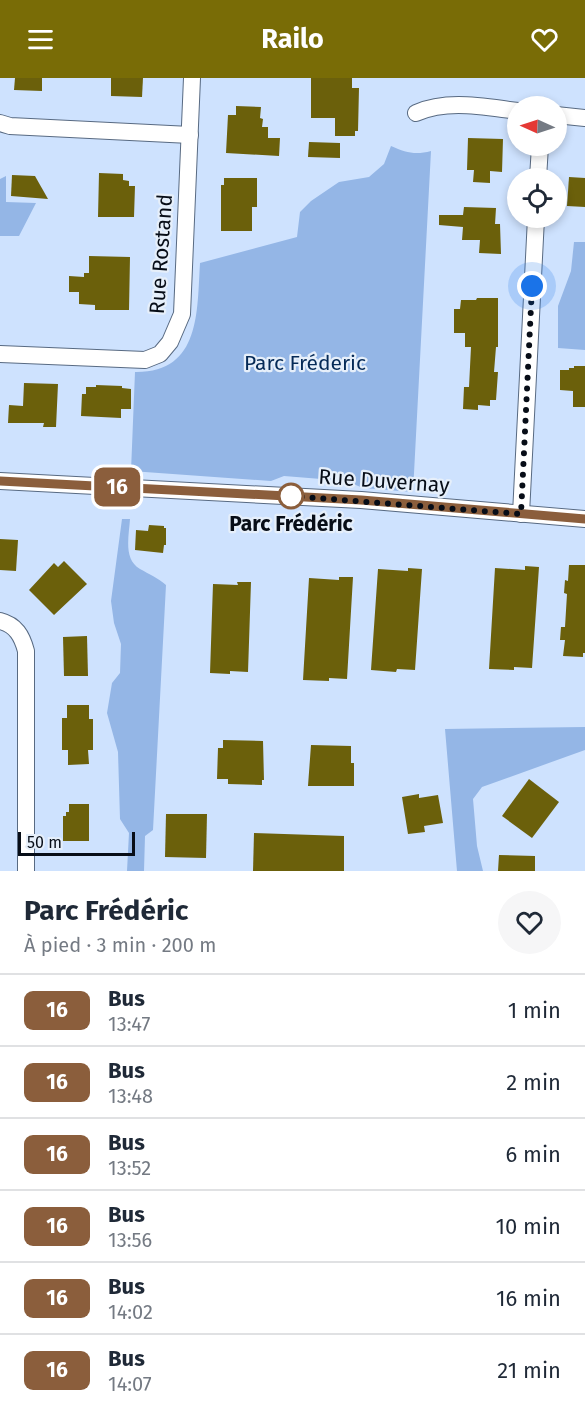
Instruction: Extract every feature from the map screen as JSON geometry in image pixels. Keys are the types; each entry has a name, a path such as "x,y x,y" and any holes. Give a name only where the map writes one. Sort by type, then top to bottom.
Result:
{"street":[{"name":"Rue Rostand","path":"0,354 145,360 160,354 170,342 182,314 192,78"},
{"path":"416,113 428,108 448,105 507,110"},
{"path":"567,116 585,118"},
{"path":"0,123 10,126 190,135"},
{"path":"521,514 535,228"},
{"name":"Rue Duvernay","path":"0,481 361,500 585,519"},
{"path":"0,621 16,629 23,639 26,651 26,871"}],"green space":[{"name":"Parc Fréderic","path":"391,146 411,153 431,151 413,492 363,488 346,481 284,476 271,481 131,471 135,372 157,370 173,362 184,351 196,319 200,263 297,237 300,212 311,201 339,182 369,177 384,164"},
{"path":"6,176 6,202 36,203 19,236 0,236 0,179"},
{"path":"574,242 585,242 585,350 558,348 558,306 571,271"},
{"path":"122,519 130,519 128,547 135,565 166,585 153,830 145,836 144,871 127,871 129,833 120,819 118,752 107,713 112,683 120,673 121,644 114,623 111,601"},
{"path":"585,727 585,750 482,787 473,799 477,846 483,871 457,871 445,729"}],"building":[{"path":"15,78 42,78 42,91 14,90"},
{"path":"111,78 143,78 142,97 111,96"},
{"path":"311,78 352,78 352,88 359,88 358,131 355,131 355,136 335,136 335,118 311,118"},
{"path":"236,106 261,107 262,127 268,127 268,138 280,138 279,156 226,153 228,115 236,115"},
{"path":"468,138 503,139 502,172 490,171 490,183 473,182 474,170 467,170"},
{"path":"309,142 340,143 340,158 308,157"},
{"path":"99,173 123,174 123,180 129,181 129,186 135,186 134,217 98,217"},
{"path":"12,175 35,176 48,199 11,196"},
{"path":"569,177 585,178 585,207 567,206"},
{"path":"224,178 257,178 257,207 252,207 252,231 221,231 221,185 224,185"},
{"path":"464,207 496,208 495,224 500,224 501,254 479,253 480,240 462,240 463,227 439,225 439,215 463,215"},
{"path":"89,256 130,257 129,310 95,310 95,305 79,304 79,292 69,292 69,276 84,277 84,273 89,273"},
{"path":"477,298 498,298 498,347 496,347 494,372 498,372 496,400 490,400 490,406 478,405 478,410 463,409 464,387 469,387 471,347 465,347 465,333 454,333 454,309 460,309 461,300 476,300"},
{"path":"574,366 585,366 585,407 573,407 573,391 560,390 560,370 569,370"},
{"path":"24,383 58,384 56,427 43,427 44,423 8,423 9,405 23,406"},
{"path":"96,385 122,386 122,388 131,389 131,409 121,409 121,418 81,416 82,394 86,394 86,387 96,387"},
{"path":"149,525 166,528 166,545 164,545 163,553 135,550 136,530 148,531"},
{"path":"0,539 18,540 16,571 0,570"},
{"path":"64,561 87,584 54,615 29,590 54,563 58,567"},
{"path":"569,565 585,565 585,653 583,657 563,656 565,640 560,640 561,627 565,627 567,594 564,593 565,580 568,581"},
{"path":"525,566 539,567 532,668 489,669 495,568 525,570"},
{"path":"408,568 422,569 415,670 397,669 396,672 371,670 378,569 408,571"},
{"path":"339,577 353,577 347,679 303,680 309,578 339,580"},
{"path":"237,582 251,582 248,672 210,673 213,584 238,585"},
{"path":"87,636 88,676 64,676 63,637"},
{"path":"67,705 89,705 89,719 93,719 93,750 88,750 89,764 68,765 68,750 62,750 62,718 67,718"},
{"path":"223,740 263,741 264,780 262,780 262,785 228,784 228,779 217,779 218,748 223,748"},
{"path":"311,745 351,746 354,786 308,786"},
{"path":"529,779 559,802 532,838 502,816"},
{"path":"419,794 419,798 438,795 443,823 424,826 425,832 408,834 402,797"},
{"path":"69,804 89,804 89,841 63,841 63,816 69,812"},
{"path":"166,814 207,814 206,858 165,857"},
{"path":"254,833 344,836 344,871 253,871"},
{"path":"499,855 535,856 535,871 498,871"}],"bus line":[{"name":"16","path":"0,481 361,500 585,519"}],"place":[{"name":"Parc Frédéric","path":"291,496"}],"route":[{"path":"291,496 521,514 532,286"}]}
